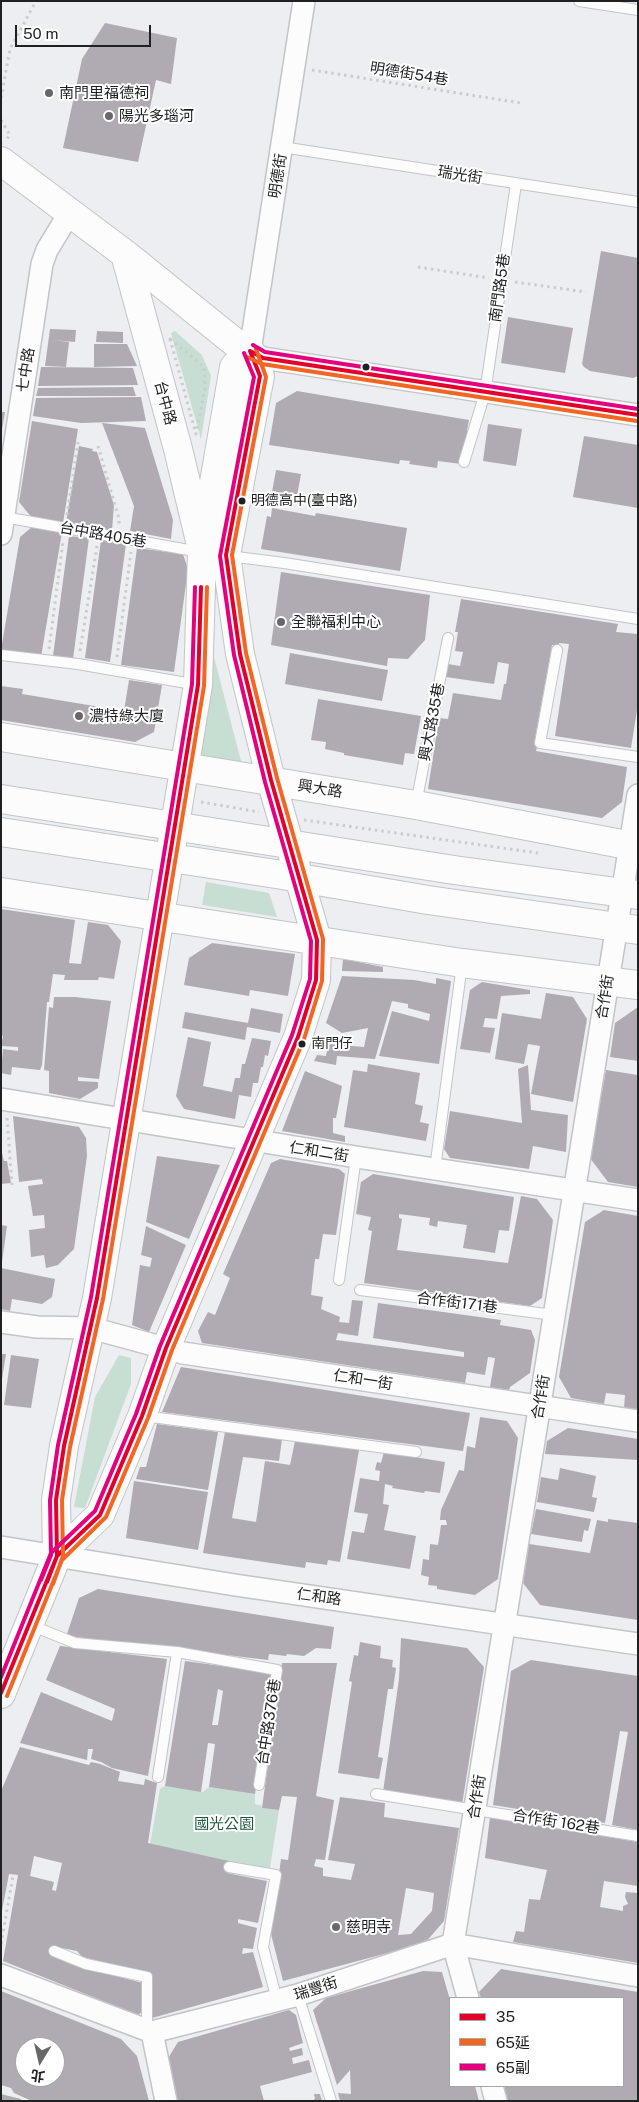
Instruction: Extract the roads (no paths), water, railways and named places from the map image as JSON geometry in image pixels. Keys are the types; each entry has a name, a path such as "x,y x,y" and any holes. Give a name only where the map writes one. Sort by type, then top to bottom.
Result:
{"street":[{"name":"明德街","path":"250,352 304,1"},
{"path":"3,164 125,254 238,345 263,358 638,416"},
{"name":"七中路","path":"3,526 42,264 47,250 70,212"},
{"name":"台中路","path":"57,1556 100,1515 142,1416 166,1348 298,1037 313,993 318,971 317,940 271,780 214,554 178,450 125,254"},
{"name":"台中路","path":"1,1694 57,1556 56,1500 64,1446 91,1328 128,1120 198,685 234,367 250,352"},
{"name":"興大路","path":"1,737 271,780 634,846"},
{"name":"合作街","path":"468,1997 453,1944 608,980 627,928 638,795"},
{"path":"1,799 454,870 630,894"},
{"path":"1,832 428,900 627,928"},
{"path":"1,892 462,963 638,985"},
{"name":"仁和二街","path":"3,1099 356,1158 638,1200"},
{"name":"仁和一街","path":"1,1322 37,1326 91,1328 184,1353 638,1422"},
{"name":"仁和路","path":"1,1547 235,1585 638,1644"},
{"name":"瑞豐街","path":"150,2031 298,1995 453,1944 638,1976"},
{"path":"1,1975 150,2031 166,2101"},
{"path":"492,2087 496,2101"}],"lane":[{"path":"579,1 638,10"},
{"name":"瑞光街","path":"282,148 638,202"},
{"name":"南門路5巷","path":"464,462 485,393 516,184"},
{"name":"台中路405巷","path":"3,526 65,528 214,554 284,563 638,619"},
{"name":"興大路35巷","path":"416,805 448,638"},
{"path":"557,650 540,743 638,757"},
{"path":"1,655 47,662 78,664 198,685"},
{"path":"435,1169 462,963"},
{"path":"338,1280 356,1158"},
{"name":"合作街171巷","path":"360,1290 554,1315"},
{"path":"142,1416 416,1452"},
{"name":"台中路376巷","path":"30,1625 75,1643 177,1652 277,1670 259,1785"},
{"path":"158,1778 177,1652"},
{"name":"合作街 162巷","path":"376,1794 638,1836"},
{"path":"229,1867 276,1876 263,1948 277,2000"},
{"path":"54,1951 86,1964 146,1977 150,2031"},
{"path":"298,1995 332,2101"}],"place":[{"name":"南門里福德祠","path":"49,93"},
{"name":"陽光多瑙河","path":"109,116"},
{"name":"明德高中(臺中路)","path":"242,501"},
{"name":"全聯福利中心","path":"281,622"},
{"name":"濃特綠大廈","path":"79,716"},
{"name":"南門仔","path":"302,1044"},
{"name":"慈明寺","path":"336,1927"}],"park label":[{"name":"國光公園","path":"224,1824"}]}
